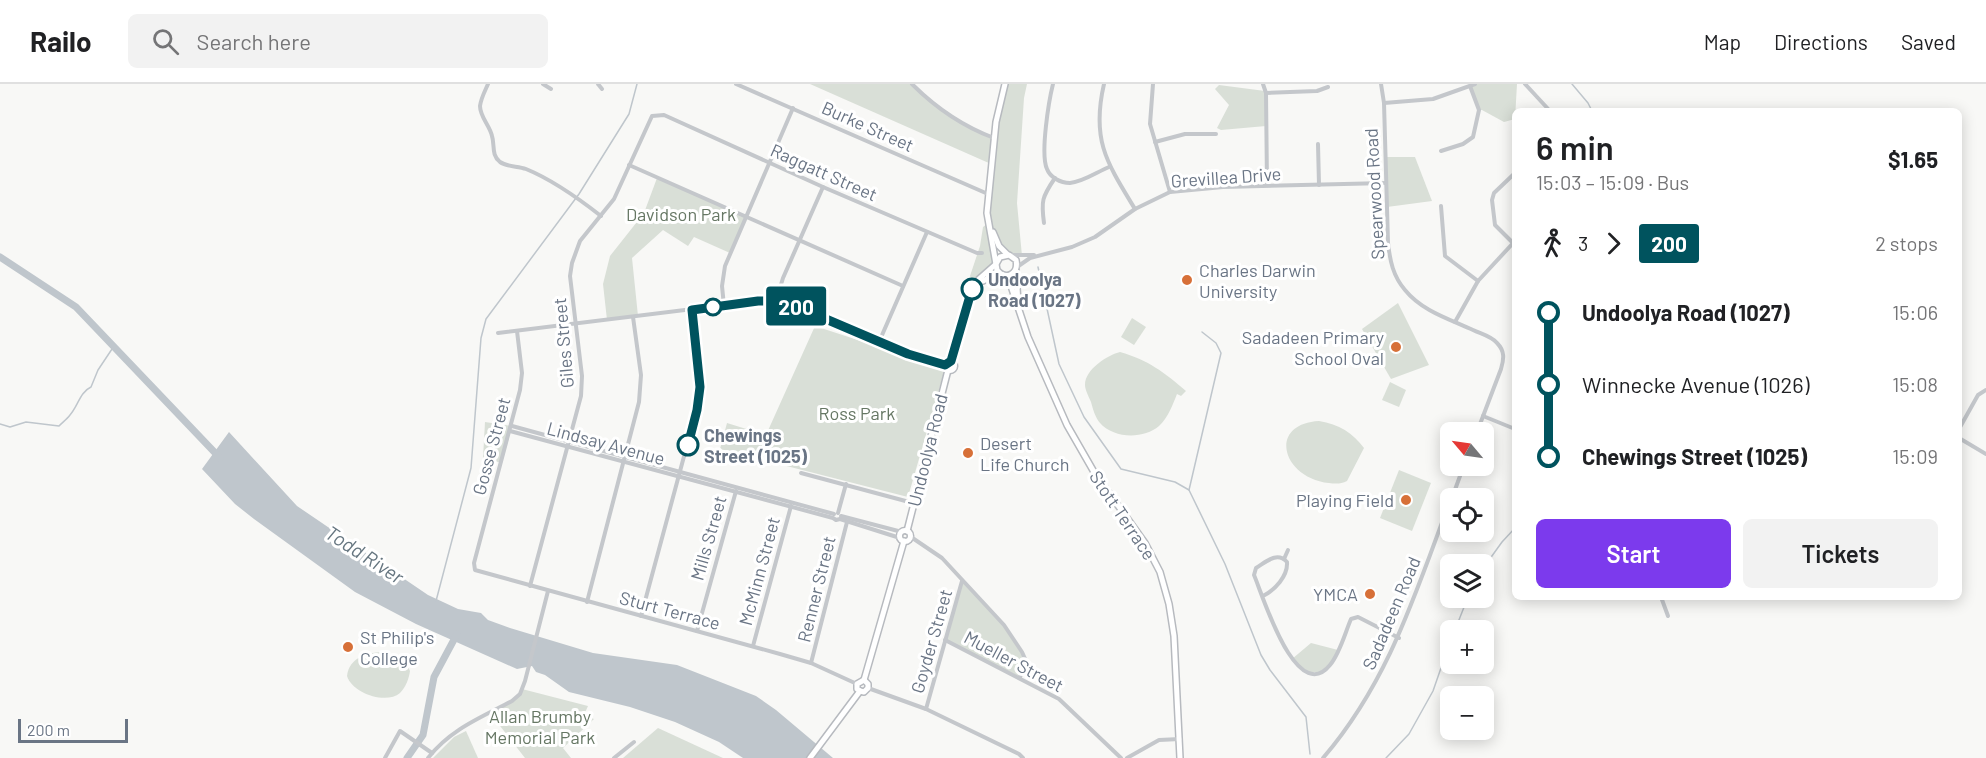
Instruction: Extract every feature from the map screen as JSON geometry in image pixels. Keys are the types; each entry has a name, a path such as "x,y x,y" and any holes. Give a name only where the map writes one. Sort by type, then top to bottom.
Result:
{"main road":[{"path":"1003,275 998,272 987,219 994,138 1005,84"},
{"path":"988,207 996,238 1003,250 1016,260 1017,268"},
{"name":"Undoolya Road","path":"864,680 948,365 969,299 976,282 996,264 1000,256 1010,255"},
{"name":"Undoolya Road","path":"969,299 986,279 992,276 1011,275 1017,268"},
{"name":"Stott Terrace","path":"1017,268 1016,285 1022,320"},
{"name":"Stott Terrace","path":"1003,275 1008,281 1052,394 1074,439 1094,472 1145,543 1160,572 1172,619 1180,758"},
{"path":"903,535 910,537"},
{"path":"810,758 860,691 864,692 868,688 864,680 857,684 860,691"}],"street":[{"path":"488,84 481,101 481,109 492,135 497,159 502,163 528,170 582,201 601,216"},
{"path":"543,84 551,89"},
{"path":"598,84 602,89"},
{"name":"Burke Street","path":"736,84 988,194"},
{"path":"912,84 928,100 969,128 994,138"},
{"path":"1053,84 1049,100 1044,157 1047,169 1055,178 1069,183 1109,167"},
{"path":"1104,84 1098,127 1109,167 1135,209"},
{"path":"1153,84 1150,112 1155,142 1170,192"},
{"path":"1263,84 1266,93 1267,185"},
{"name":"Spearwood Road","path":"1381,84 1384,103 1390,264 1403,289 1419,303 1427,309 1492,339 1502,350 1501,369 1483,416"},
{"path":"1384,103 1432,99 1475,84"},
{"path":"1525,84 1547,108"},
{"path":"1441,151 1463,144 1473,137 1479,110 1470,86"},
{"path":"1266,93 1317,91 1328,87"},
{"path":"724,306 722,286 725,266 793,108"},
{"name":"Raggatt Street","path":"655,115 664,115 823,187 977,253 982,253"},
{"name":"Giles Street","path":"530,586 580,396 582,376 570,276 572,263 580,241 614,199 649,119 655,115"},
{"path":"1155,142 1185,134 1216,134"},
{"path":"1318,144 1319,185"},
{"path":"629,165 903,286"},
{"path":"1512,176 1494,193 1492,200 1495,225 1512,240"},
{"path":"1044,224 1041,204 1045,192 1055,178"},
{"name":"Grevillea Drive","path":"1017,268 1026,260 1071,247 1095,237 1135,209 1170,192 1267,185 1386,183"},
{"path":"776,301 783,278 823,187"},
{"path":"1441,206 1445,256 1478,281"},
{"path":"879,342 927,232"},
{"path":"1455,322 1478,281 1512,244"},
{"name":"Grevillea Drive","path":"1010,255 1026,256 1047,253"},
{"path":"498,333 776,301 800,308 908,354 948,365"},
{"path":"640,616 700,397 700,377 692,310"},
{"path":"587,602 640,390 641,375 633,317"},
{"name":"Gosse Street","path":"474,567 520,390 522,373 517,331"},
{"path":"1962,424 1978,395 1986,390"},
{"path":"1481,422 1483,416 1512,428"},
{"name":"Lindsay Avenue","path":"511,429 623,462 680,474"},
{"name":"Lindsay Avenue","path":"511,429 624,456 736,490 903,535"},
{"path":"1962,440 1986,454"},
{"path":"801,473 913,503"},
{"path":"837,516 846,484"},
{"name":"Mills Street","path":"697,631 736,490"},
{"name":"McMinn Street","path":"753,647 792,505"},
{"name":"Lindsay Avenue","path":"837,516 847,522 903,535"},
{"name":"Renner Street","path":"811,663 847,522"},
{"name":"Sadadeen Road","path":"1323,758 1348,728 1378,680 1399,638 1440,529"},
{"path":"910,537 942,558 1004,625 1026,661 1020,677"},
{"path":"1284,559 1288,550"},
{"path":"1263,596 1272,591 1287,568 1287,562 1284,559 1276,556 1256,568 1254,574 1284,650 1300,668 1307,672 1320,672 1329,668 1351,619 1354,617 1399,638"},
{"name":"Sturt Terrace","path":"474,567 478,572 811,663 857,684"},
{"name":"Goyder Street","path":"926,709 962,581"},
{"path":"428,758 453,732 512,701 520,694 528,673 548,591"},
{"path":"1662,600 1668,616"},
{"name":"Mueller Street","path":"945,640 1059,699 1121,758"},
{"path":"868,688 926,709 1023,758"},
{"path":"385,758 400,731 432,753"},
{"path":"1126,758 1159,740 1180,739"},
{"path":"614,758 634,742"}],"green space":[{"path":"810,84 912,84 954,118 994,138 1005,84 1027,84 1024,98 1017,203 1022,256 1006,253 993,233 988,207 991,164"},
{"path":"1517,84 1516,108 1512,108 1512,120 1504,122 1479,110 1470,86"},
{"path":"1219,85 1265,91 1266,126 1221,130 1217,128 1229,105 1215,89"},
{"path":"1385,157 1415,157 1432,201 1387,207"},
{"name":"Davidson Park","path":"657,178 745,216 730,253 694,237 688,246 663,230 632,258 638,316 607,320 603,284 610,256 644,213"},
{"path":"987,224 996,262 974,286 970,276 980,246 983,227"},
{"name":"Sadadeen Primary School Oval","path":"1398,303 1429,365 1391,379 1362,329"},
{"path":"1132,318 1146,327 1134,345 1121,337"},
{"name":"Ross Park","path":"815,326 940,367 944,372 908,497 720,449 727,423 766,435"},
{"path":"1120,352 1155,367 1186,391 1181,396 1177,394 1162,423 1145,433 1121,434 1106,428 1097,418 1086,389 1086,379 1093,368 1109,356"},
{"path":"1390,382 1406,390 1399,407 1382,400"},
{"path":"1319,421 1345,430 1364,448 1345,482 1338,484 1313,479 1300,472 1291,462 1287,451 1287,441 1292,431 1303,424"},
{"path":"485,422 512,426 502,463 483,458"},
{"name":"Playing Field","path":"1399,470 1431,483 1412,531 1380,518"},
{"path":"962,581 1004,625 1026,661 1020,677 945,640"},
{"path":"1311,643 1338,650 1333,661 1320,672 1307,672 1292,659"},
{"path":"382,652 405,660 410,671 402,691 387,698 362,692 355,688 347,676 351,665 359,658"},
{"name":"Allan Brumby Memorial Park","path":"522,689 588,706 584,715 594,719 563,748 571,758 525,758 490,713 512,701"},
{"path":"658,728 723,758 623,758"},
{"path":"466,731 478,758 433,758 454,737"}],"water":[{"path":"229,432 297,506 428,595 458,609 481,613 488,620 510,628 593,653 677,665 756,696 833,758 743,758 719,742 675,722 630,707 569,692 545,675 536,672 532,666 517,669 416,624 355,592 235,504 202,469"}],"waterway":[{"path":"436,601 471,468 481,338 486,319 579,194 629,114 637,84"},
{"path":"1572,84 1590,108"},
{"name":"Todd River","path":"0,257 76,307 220,458"},
{"path":"1038,267 1059,364 1084,417 1121,469 1175,482 1189,490 1225,564 1261,655 1306,717 1310,754"},
{"path":"1189,490 1221,353 1216,343 1202,332"},
{"path":"0,424 10,427 26,422 59,426 68,418 84,392 91,387 98,370 114,346"},
{"path":"1493,554 1512,531"},
{"path":"1459,620 1464,608"},
{"path":"407,758 423,735 434,677 457,634"},
{"path":"1386,758 1409,734 1433,691 1440,671"}],"bus line":[{"name":"200","path":"688,445 700,397 700,377 692,310 758,301 776,301 800,308 908,354 945,365 951,361 972,289"}],"place":[{"name":"Charles Darwin University","path":"1187,280"},
{"name":"Undoolya Road (1027)","path":"972,289"},
{"name":"Sadadeen Primary School Oval","path":"1396,347"},
{"name":"Chewings Street (1025)","path":"688,445"},
{"name":"Desert Life Church","path":"968,453"},
{"name":"Playing Field","path":"1406,500"},
{"name":"YMCA","path":"1370,594"},
{"name":"St Philip's College","path":"348,647"}]}
